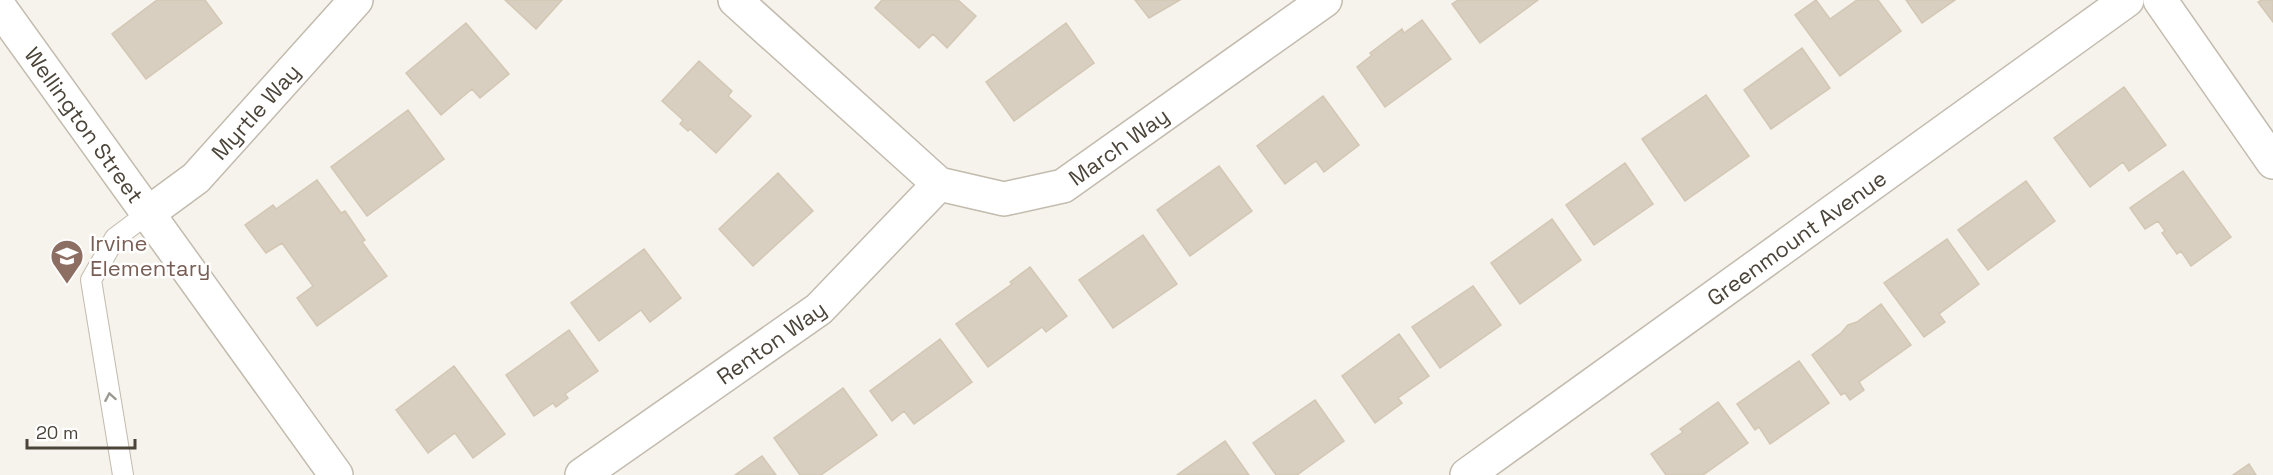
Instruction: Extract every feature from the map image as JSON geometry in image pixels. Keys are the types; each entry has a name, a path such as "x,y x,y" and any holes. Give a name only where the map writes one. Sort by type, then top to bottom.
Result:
{"street":[{"name":"Myrtle Way","path":"147,213 196,178 356,0"},
{"name":"March Way","path":"735,0 939,184 1004,199 1063,186 1326,0"},
{"name":"Greenmount Avenue","path":"1467,475 2127,0"},
{"path":"2160,0 2273,162"},
{"name":"Wellington Street","path":"0,8 336,475"},
{"name":"Renton Way","path":"582,475 819,309 939,184"}],"lane":[{"path":"123,475 91,280 115,238 147,213"}],"building":[{"path":"157,0 205,0 222,23 146,79 112,34"},
{"path":"505,0 562,0 536,29"},
{"path":"882,0 958,0 976,16 947,48 933,34 919,48 875,8"},
{"path":"1135,0 1180,0 1149,18"},
{"path":"1458,0 1538,0 1480,43 1452,4"},
{"path":"1816,0 1830,19 1857,0 1878,0 1901,31 1840,76 1795,15"},
{"path":"1906,0 1955,0 1922,23"},
{"path":"2273,0 2273,22 2258,2"},
{"path":"1422,20 1451,59 1385,107 1357,67 1372,55 1370,53 1402,29 1404,33"},
{"path":"466,23 509,74 480,98 472,89 441,115 406,73"},
{"path":"1066,23 1094,63 1014,121 986,82"},
{"path":"1802,48 1830,88 1771,129 1744,90"},
{"path":"699,61 732,91 728,96 751,116 716,153 690,129 688,131 680,124 683,120 662,101"},
{"path":"2124,87 2166,145 2129,171 2123,162 2090,187 2054,138"},
{"path":"1706,95 1749,156 1685,201 1642,139"},
{"path":"1323,96 1359,145 1324,172 1316,161 1285,184 1257,146"},
{"path":"408,110 444,159 367,216 331,167"},
{"path":"1625,163 1653,204 1594,245 1566,205"},
{"path":"1219,166 1252,211 1190,256 1157,210"},
{"path":"2183,171 2231,237 2191,266 2181,251 2177,254 2162,233 2165,231 2158,221 2145,229 2130,208"},
{"path":"778,173 813,211 753,266 719,229"},
{"path":"317,180 341,213 345,211 365,240 362,242 387,276 317,326 297,298 313,286 282,243 266,253 245,225 273,205 276,209"},
{"path":"2026,181 2055,221 1988,270 1958,230"},
{"path":"1552,219 1581,260 1520,304 1491,263"},
{"path":"1143,235 1177,284 1113,328 1079,280"},
{"path":"1947,239 1979,284 1939,314 1945,322 1924,337 1884,283"},
{"path":"644,249 681,298 650,322 641,310 599,341 571,303"},
{"path":"1030,267 1067,316 1046,332 1042,327 988,367 956,324 1012,284 1010,282"},
{"path":"1473,286 1501,325 1440,368 1412,327"},
{"path":"1881,304 1911,345 1859,382 1864,390 1850,400 1845,393 1841,395 1812,355 1848,325 1857,322"},
{"path":"569,330 598,371 565,394 568,398 556,407 553,403 534,416 506,375"},
{"path":"1399,334 1429,376 1398,398 1402,403 1375,423 1342,376"},
{"path":"940,339 972,382 914,424 904,411 892,421 870,391"},
{"path":"1799,361 1829,403 1770,444 1759,427 1755,430 1737,404"},
{"path":"454,366 505,434 473,458 455,433 428,453 396,410"},
{"path":"843,388 877,435 821,475 800,475 774,438"},
{"path":"1315,400 1344,441 1297,475 1276,475 1253,443"},
{"path":"1718,402 1748,443 1703,475 1666,475 1651,454 1683,432 1680,429"},
{"path":"1225,441 1249,475 1177,475"},
{"path":"762,456 776,475 735,475"},
{"path":"2249,464 2256,475 2233,475"}],"place":[{"name":"Irvine Elementary","path":"67,285"}]}
